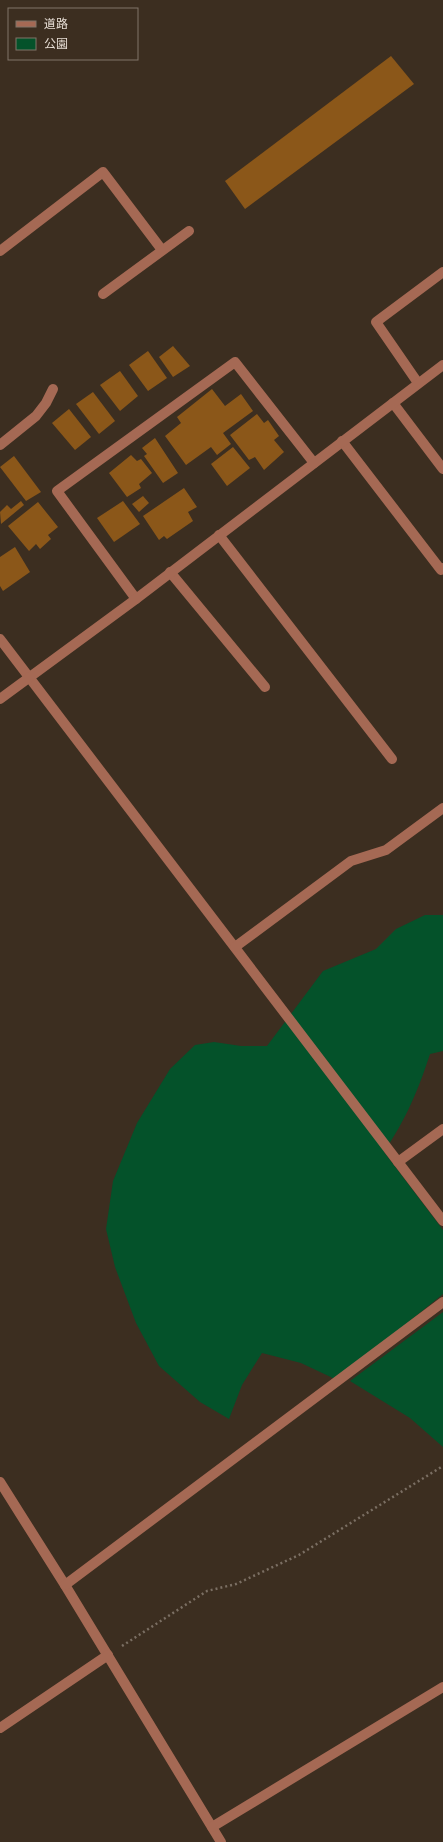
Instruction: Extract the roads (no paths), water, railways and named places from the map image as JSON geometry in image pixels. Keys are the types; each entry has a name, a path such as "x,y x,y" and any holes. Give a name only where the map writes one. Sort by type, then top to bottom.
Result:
{"street":[{"path":"0,251 103,172 162,250"},
{"path":"103,294 189,230"},
{"path":"418,383 376,322 443,272"},
{"path":"136,598 57,491 235,362 314,463"},
{"path":"0,699 136,598 443,365"},
{"path":"0,445 36,416 46,403 53,389"},
{"path":"393,403 443,469"},
{"path":"342,441 440,570 443,568"},
{"path":"219,535 392,759"},
{"path":"170,572 266,687"},
{"path":"0,639 443,1221"},
{"path":"235,947 351,861 386,850 443,808"},
{"path":"398,1162 443,1129"},
{"path":"65,1585 443,1302"},
{"path":"0,1482 108,1655 221,1842"},
{"path":"0,1728 108,1655"},
{"path":"212,1827 443,1686"}]}
